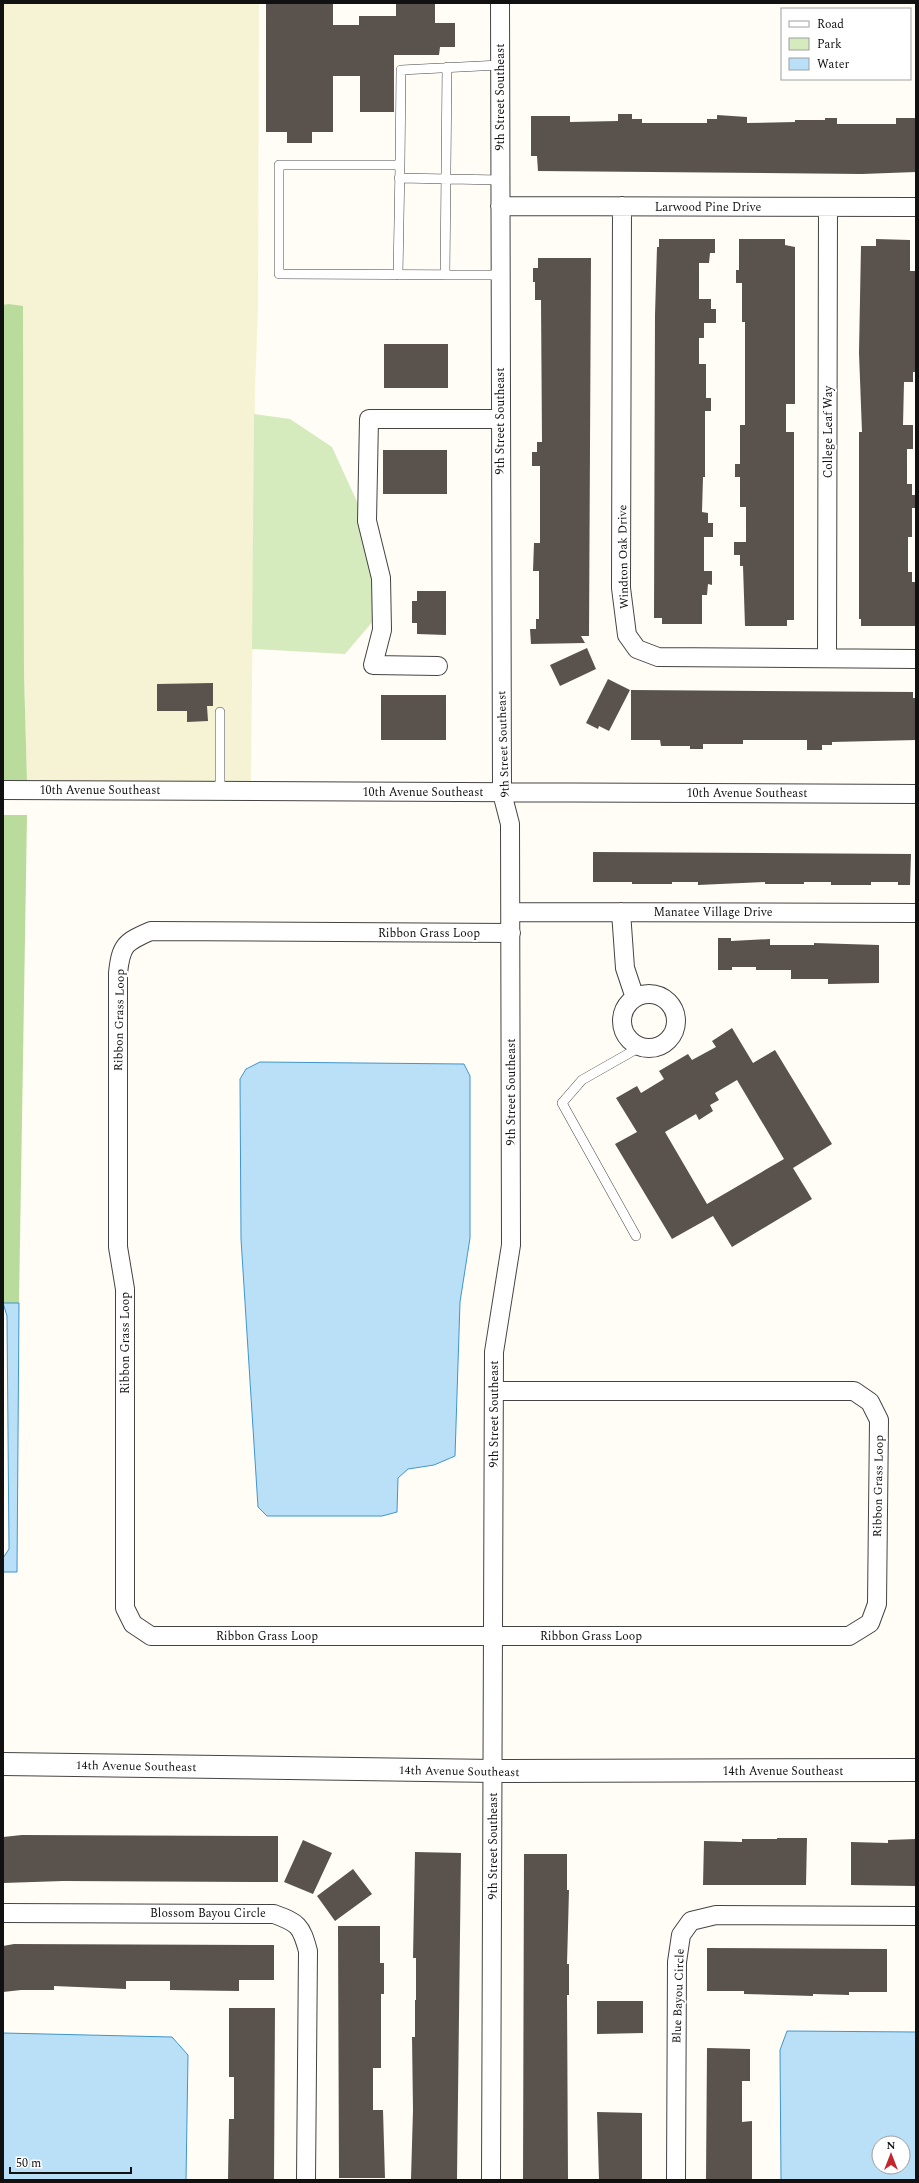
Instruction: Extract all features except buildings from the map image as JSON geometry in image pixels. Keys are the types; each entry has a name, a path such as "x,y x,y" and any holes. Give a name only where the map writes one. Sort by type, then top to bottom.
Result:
{"street":[{"name":"9th Street Southeast","path":"492,2180 494,1352 511,1245 510,824 502,793 500,3"},
{"name":"Larwood Pine Drive","path":"500,206 916,207"},
{"name":"Windton Oak Drive","path":"622,206 621,588 627,635 637,649 658,657 916,658"},
{"name":"College Leaf Way","path":"827,657 828,207"},
{"path":"438,666 373,665 382,630 381,578 367,520 368,419 500,418"},
{"name":"10th Avenue Southeast","path":"3,790 916,794"},
{"name":"Manatee Village Drive","path":"511,912 916,913"},
{"path":"621,912 624,968 635,998"},
{"name":"Ribbon Grass Loop","path":"494,1391 854,1391 870,1402 879,1420 877,1604 870,1623 849,1636 494,1637 151,1636 133,1624 125,1608 125,1289 118,1247 118,973 121,952 133,939 151,931 511,933"},
{"path":"644,995 662,997 672,1006 676,1019 672,1036 666,1043 653,1048 640,1047 626,1036 622,1020 626,1007 635,998 644,995"},
{"name":"14th Avenue Southeast","path":"3,1764 494,1771 916,1770"},
{"name":"Blossom Bayou Circle","path":"3,1913 274,1914 292,1920 303,1932 308,1951 306,2180"},
{"name":"Blue Bayou Circle","path":"676,2180 677,1962 681,1936 691,1921 716,1915 916,1916"}],"lane":[{"path":"398,275 401,70 500,65"},
{"path":"445,275 447,67"},
{"path":"400,165 279,165 279,274 500,275"},
{"path":"399,178 500,180"},
{"path":"220,712 220,791"},
{"path":"636,1236 562,1103 582,1080 640,1047"}],"shaded area":[{"path":"3,3 259,3 258,309 255,389 251,782 27,781 24,673 23,306 3,305"}],"green space":[{"path":"9,304 23,306 24,674 27,781 3,780 3,305"},
{"path":"254,414 290,419 332,447 359,506 373,580 374,620 345,654 252,649"},
{"path":"3,815 27,815 19,1303 3,1303"}],"water":[{"path":"260,1062 464,1064 470,1076 470,1238 460,1302 455,1456 434,1465 408,1469 398,1478 397,1512 382,1516 267,1516 258,1507 241,1239 240,1079 246,1069"},
{"path":"3,1303 19,1303 17,1572 3,1572 3,1558 9,1549 7,1316"},
{"path":"787,2031 916,2032 916,2180 781,2180 780,2050"},
{"path":"3,2033 172,2037 188,2055 186,2180 3,2180"}]}
